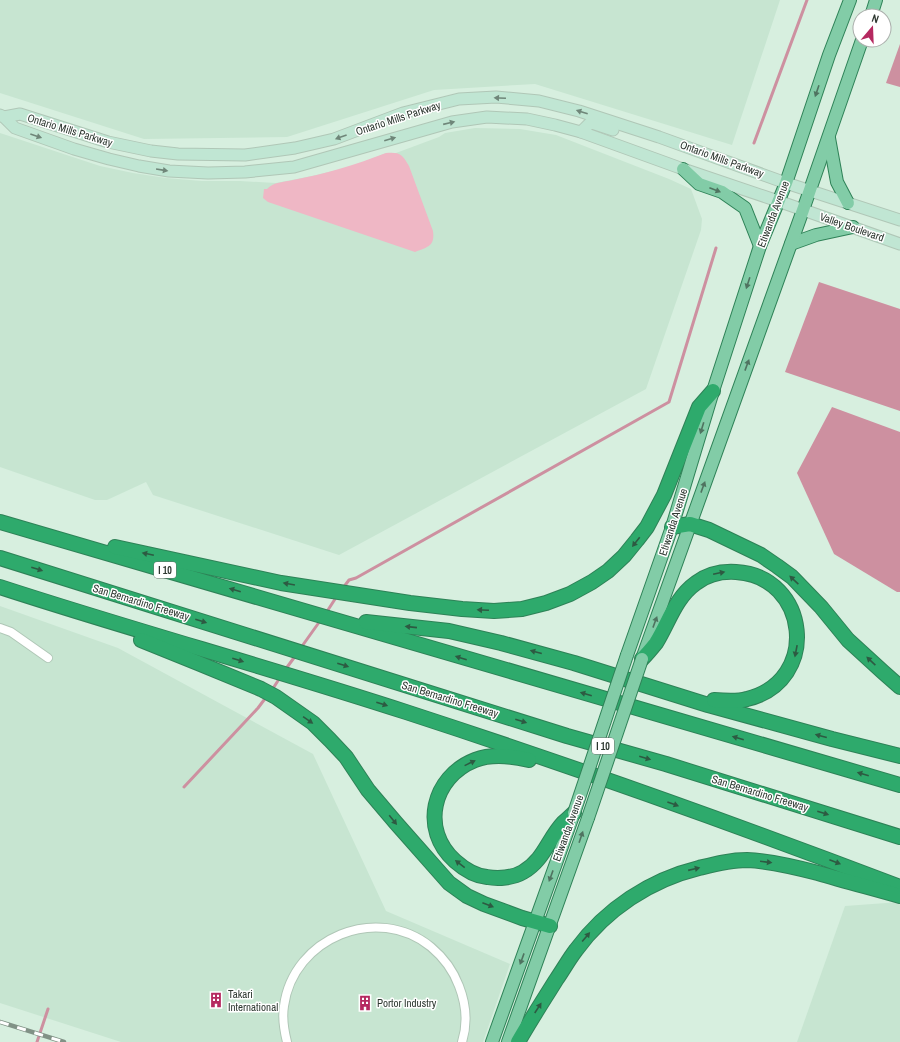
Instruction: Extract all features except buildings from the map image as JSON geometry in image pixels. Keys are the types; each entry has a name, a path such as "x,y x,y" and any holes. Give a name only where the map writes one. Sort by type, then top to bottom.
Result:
{"highway":[{"path":"17,527 40,528 133,551 281,583 327,591 410,604 494,611 522,609 546,603 570,594 608,571 624,556 647,527 664,495 699,407 713,390"},
{"name":"I 10","path":"0,522 900,785"},
{"path":"672,527 690,524 761,555 777,566 792,577 822,607 848,640 900,686"},
{"name":"San Bernardino Freeway","path":"0,558 567,736 666,764 900,837"},
{"path":"642,659 655,644 679,601 689,589 708,576 726,572 751,574 770,584 785,599 792,610 796,623 798,639 792,664 777,685 748,699 731,702 711,700 669,692"},
{"path":"0,587 405,712 584,772 794,847 900,887"},
{"path":"0,593 150,643 261,689 276,697 313,723 346,757 368,790 449,883 467,896 484,904 550,926"},
{"path":"331,618 450,631 501,643 574,663 753,718 900,756"},
{"path":"574,813 562,824 542,854 531,867 522,873 496,878 480,876 473,873 451,858 442,845 436,830 435,821 437,800 447,780 465,765 475,760 502,756 526,759 572,772 584,772"},
{"path":"518,1042 575,950 602,919 639,892 660,881 686,871 720,863 747,860 787,866 900,896"}],"main road":[{"name":"Etiwanda Avenue","path":"492,1042 574,813 627,654 672,527 713,390 760,246 786,183 829,54 850,0"},
{"name":"Etiwanda Avenue","path":"508,1042 588,818 642,659 791,244 859,48"},
{"name":"Ontario Mills Parkway","path":"2,116 20,114 108,142 151,151 178,154 245,156 295,148 334,139 403,114 453,101 496,97 539,101 564,106 659,137 786,183 810,190"},
{"name":"Ontario Mills Parkway","path":"2,116 15,128 74,149 109,159 169,171 208,173 245,172 294,167 452,122 487,117 527,119 581,132 803,210"},
{"path":"581,132 592,123 645,140 659,137"},
{"path":"829,136 837,182 848,203"},
{"path":"683,169 699,184 722,192 746,208 760,246"},
{"name":"Valley Boulevard","path":"810,190 900,220"},
{"name":"Valley Boulevard","path":"803,210 900,244"},
{"path":"791,244 816,235 853,227"}],"street":[{"path":"0,628 11,632 48,658"},
{"path":"287,1042 283,1023 284,1006 294,976 305,960 319,946 335,936 352,930 368,928 393,929 415,936 437,952 447,964 456,978 462,995 466,1025 462,1042"}],"shaded area":[{"path":"0,0 780,0 732,145 535,84 434,90 287,137 144,139 0,93"},
{"path":"900,44 900,87 886,83"},
{"path":"475,128 520,129 556,135 691,189 702,219 701,230 646,389 339,555 153,495 146,482 107,500 95,500 0,467 0,133 100,166 133,173 202,181 276,183 354,166 386,153 396,153 439,137 445,133"},
{"path":"386,153 395,153 402,156 409,166 433,231 432,243 424,249 415,252 268,202 263,198 264,189 267,189 275,184 328,172"},
{"path":"819,282 900,309 900,411 785,372"},
{"path":"832,407 900,432 900,592 897,592 834,554 797,473"},
{"path":"0,606 118,648 313,754 386,911 510,964 483,1042 121,1042 0,1003"},
{"path":"900,902 900,1042 797,1042 845,906"}],"waterway":[{"path":"754,143 807,0"},
{"path":"343,588 349,580 356,578 669,402 716,248"},
{"path":"326,613 337,596"},
{"path":"300,649 320,621"},
{"path":"285,670 296,655"},
{"path":"272,690 281,676"},
{"path":"184,787 258,708 267,696"},
{"path":"37,1042 48,1009"}],"railway":[{"path":"0,1022 64,1042"}],"place":[{"name":"Takari International","path":"216,1000"},
{"name":"Portor Industry","path":"365,1003"}]}
